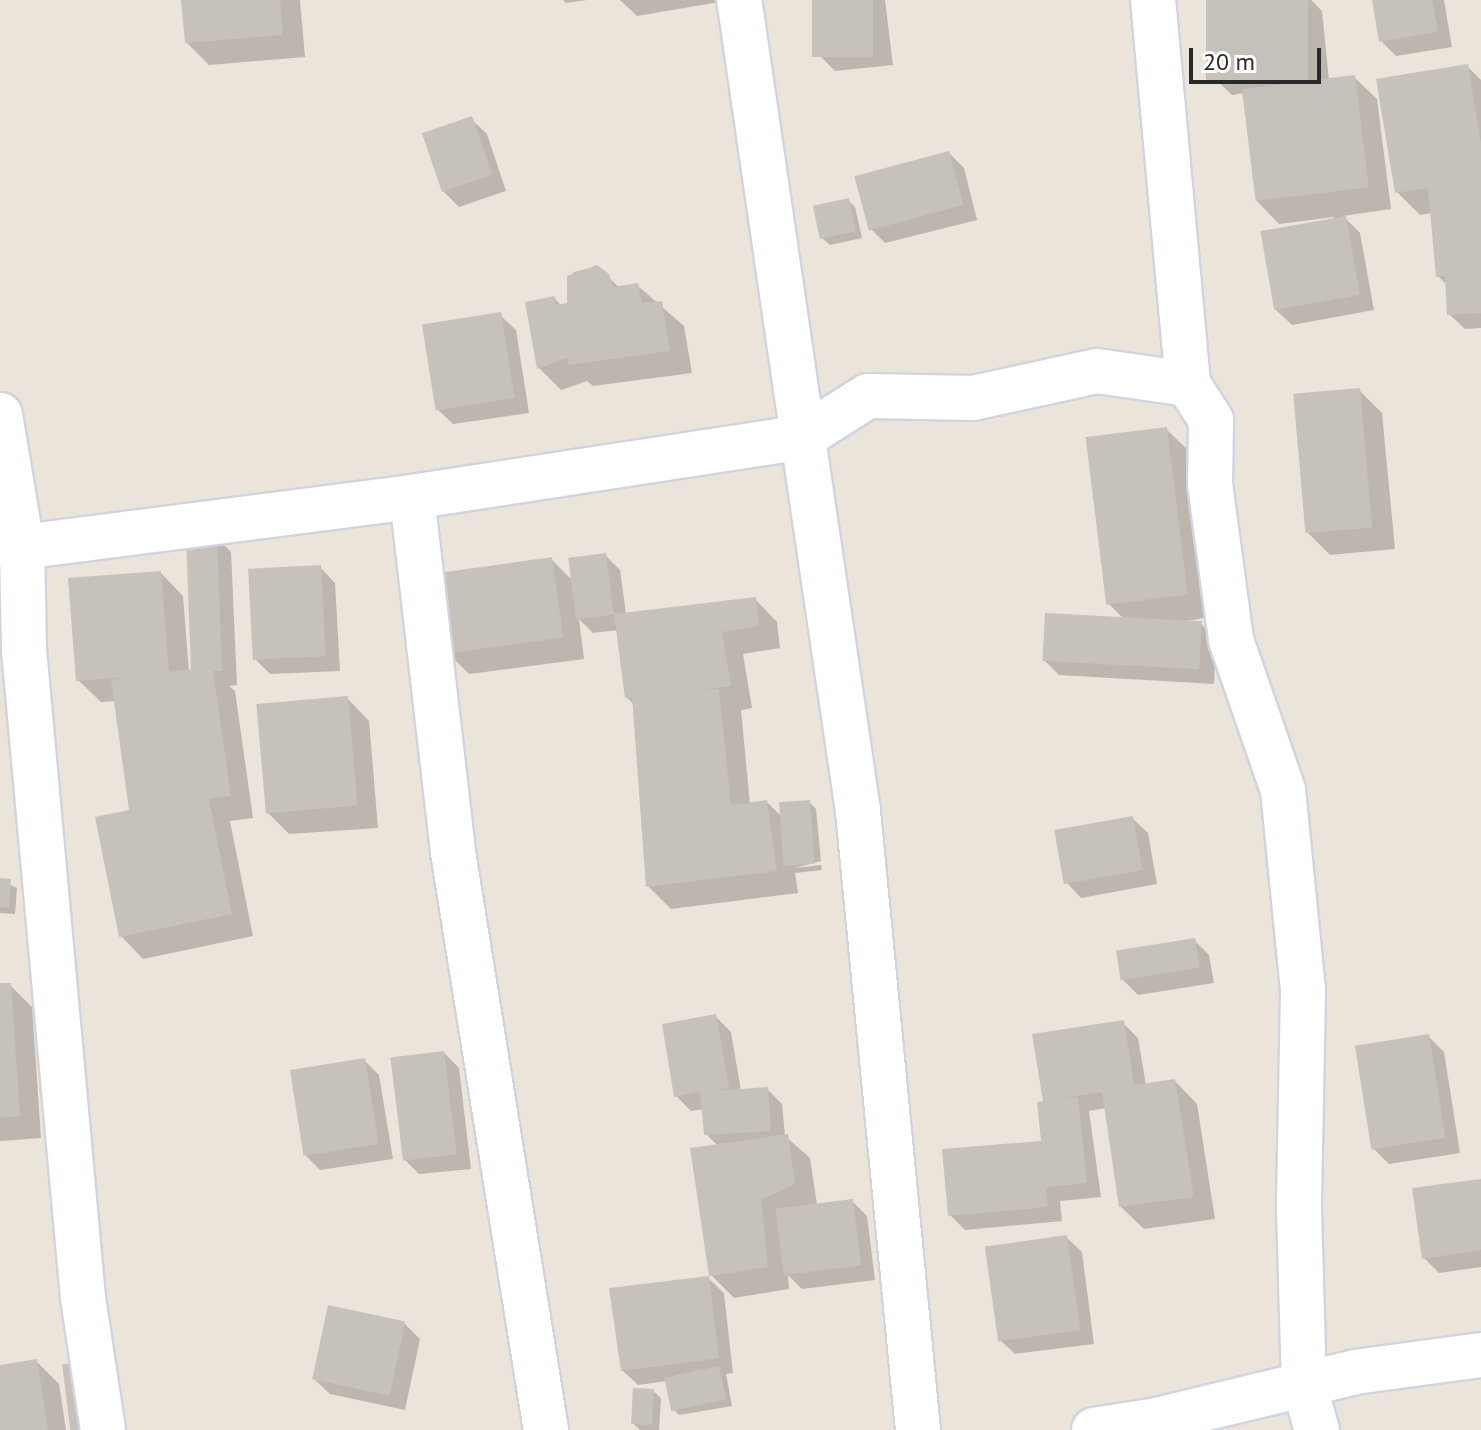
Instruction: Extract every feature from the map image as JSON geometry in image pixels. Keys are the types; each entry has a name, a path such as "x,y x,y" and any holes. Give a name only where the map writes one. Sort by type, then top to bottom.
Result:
{"street":[{"path":"739,0 858,811 918,1430"},
{"path":"1153,0 1188,384 1211,420 1210,484 1231,640 1283,790 1303,991 1299,1209 1304,1385 1317,1430"},
{"path":"11,546 412,497 803,437 868,396 973,398 1097,371 1188,384"},
{"path":"0,415 80,1266 103,1430"},
{"path":"412,497 453,852 546,1430"},
{"path":"1094,1430 1448,1355 1481,1355"}],"building":[{"path":"181,0 280,0 283,35 185,43"},
{"path":"812,0 873,0 873,57 812,57"},
{"path":"1206,0 1308,0 1308,80 1206,80"},
{"path":"1372,0 1432,0 1438,32 1379,42"},
{"path":"1468,64 1481,143 1481,313 1447,315 1445,276 1436,277 1428,188 1395,193 1376,79"},
{"path":"1355,75 1369,187 1256,201 1242,89"},
{"path":"472,116 492,175 442,192 422,133"},
{"path":"949,151 963,205 869,230 854,176"},
{"path":"849,198 856,231 820,239 813,206"},
{"path":"1346,216 1360,295 1274,310 1260,231"},
{"path":"597,265 609,274 613,287 638,283 642,303 662,301 670,351 568,365 567,358 537,369 525,302 555,296 556,305 567,303 567,276"},
{"path":"501,312 515,398 436,410 422,325"},
{"path":"1360,388 1372,527 1305,533 1293,394"},
{"path":"1167,427 1188,595 1106,605 1086,437"},
{"path":"217,535 222,671 213,671 231,796 209,799 232,914 119,937 95,817 129,810 111,680 127,677 76,681 68,578 161,571 169,672 191,669 186,537"},
{"path":"606,553 614,615 576,619 568,558"},
{"path":"552,557 563,637 445,654 434,574"},
{"path":"321,565 326,656 253,660 248,569"},
{"path":"756,597 759,626 722,632 731,686 692,691 719,689 731,805 767,800 777,871 646,887 632,697 625,698 614,614"},
{"path":"1045,613 1202,621 1199,669 1042,661"},
{"path":"348,696 358,806 266,814 256,704"},
{"path":"810,800 814,864 784,866 779,802"},
{"path":"1133,816 1143,870 1064,884 1054,830"},
{"path":"0,878 11,879 9,908 0,907"},
{"path":"1195,938 1200,968 1121,980 1116,951"},
{"path":"0,983 11,983 20,1116 0,1118"},
{"path":"716,1014 729,1088 713,1091 768,1087 771,1131 704,1135 700,1092 674,1097 662,1024"},
{"path":"1124,1020 1134,1085 1175,1079 1194,1197 1119,1207 1102,1092 1059,1099 1078,1097 1087,1183 1046,1187 1048,1207 948,1216 942,1149 1041,1141 1037,1102 1043,1101 1032,1034"},
{"path":"1429,1034 1445,1138 1371,1149 1355,1046"},
{"path":"444,1051 457,1154 403,1161 390,1058"},
{"path":"365,1058 379,1144 304,1156 290,1070"},
{"path":"788,1134 795,1184 761,1200 768,1267 709,1276 690,1148"},
{"path":"1481,1179 1481,1250 1422,1259 1412,1188"},
{"path":"853,1199 861,1266 784,1275 776,1209"},
{"path":"1067,1235 1080,1330 998,1342 985,1247"},
{"path":"709,1276 719,1358 621,1371 609,1288"},
{"path":"328,1305 405,1321 389,1396 312,1379"},
{"path":"37,1359 48,1430 0,1430 0,1365"},
{"path":"91,1361 99,1430 70,1430 62,1365"},
{"path":"719,1366 726,1399 671,1411 664,1378"},
{"path":"633,1388 654,1389 652,1425 631,1424"}]}
